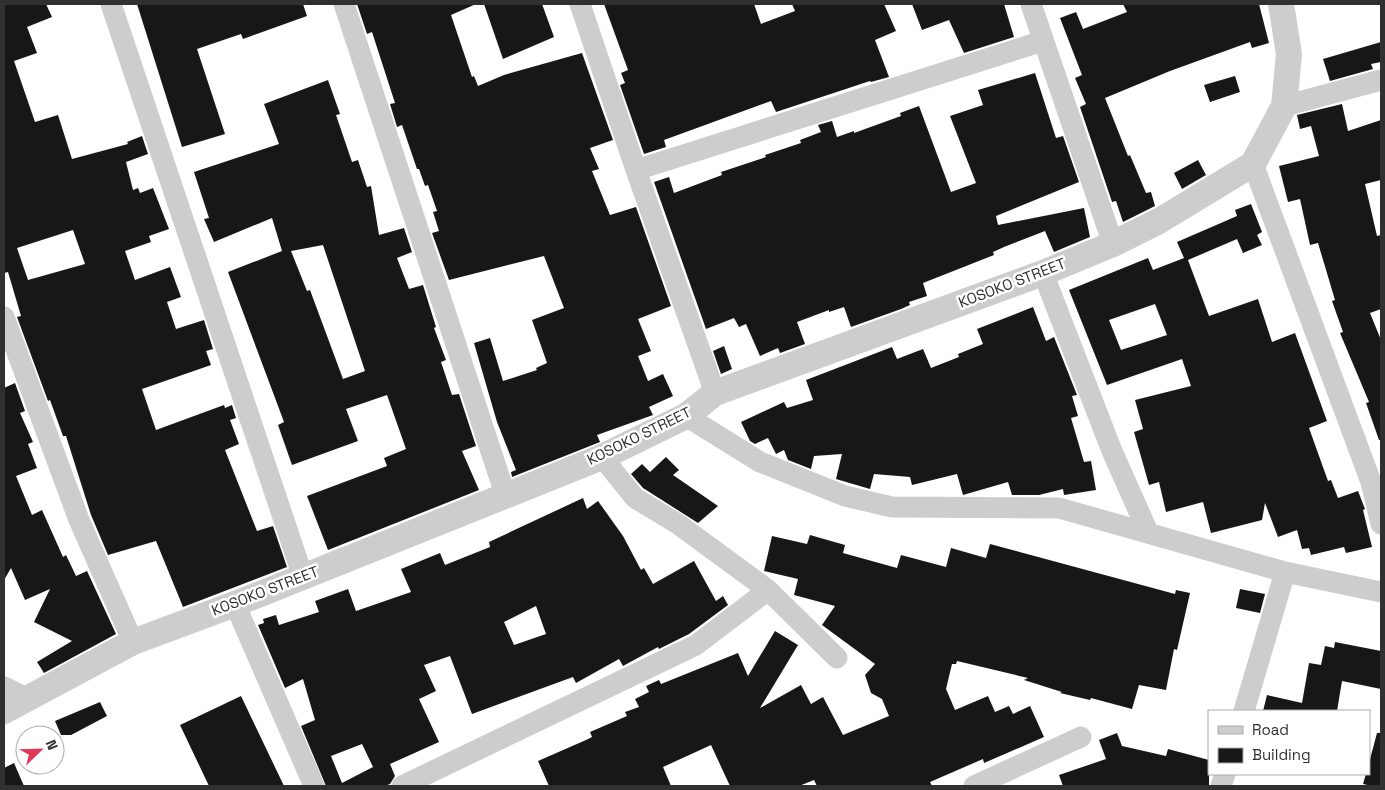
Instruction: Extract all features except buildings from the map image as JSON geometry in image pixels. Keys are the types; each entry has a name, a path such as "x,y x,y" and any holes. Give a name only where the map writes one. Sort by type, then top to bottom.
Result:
{"street":[{"path":"111,4 303,577"},
{"path":"344,4 505,494"},
{"path":"580,4 714,393"},
{"path":"1031,4 1114,244"},
{"path":"1281,4 1289,54 1284,106 1253,164 1371,482 1381,524"},
{"path":"636,170 1044,41"},
{"path":"1284,106 1381,80"},
{"name":"KOSOKO STREET","path":"11,698 133,642 235,604 505,494 602,457 686,416 714,393 1044,273 1114,244 1159,221 1253,164"},
{"path":"1044,273 1112,451 1148,532"},
{"path":"4,317 79,520 133,642"},
{"path":"686,416 760,462 845,496 892,507 1059,508 1285,572 1381,592"},
{"path":"602,457 635,498 678,524 768,590 837,658"},
{"path":"1244,710 1285,572"},
{"path":"402,786 696,645 768,590"},
{"path":"235,604 314,786"},
{"path":"974,786 1081,737"}]}
